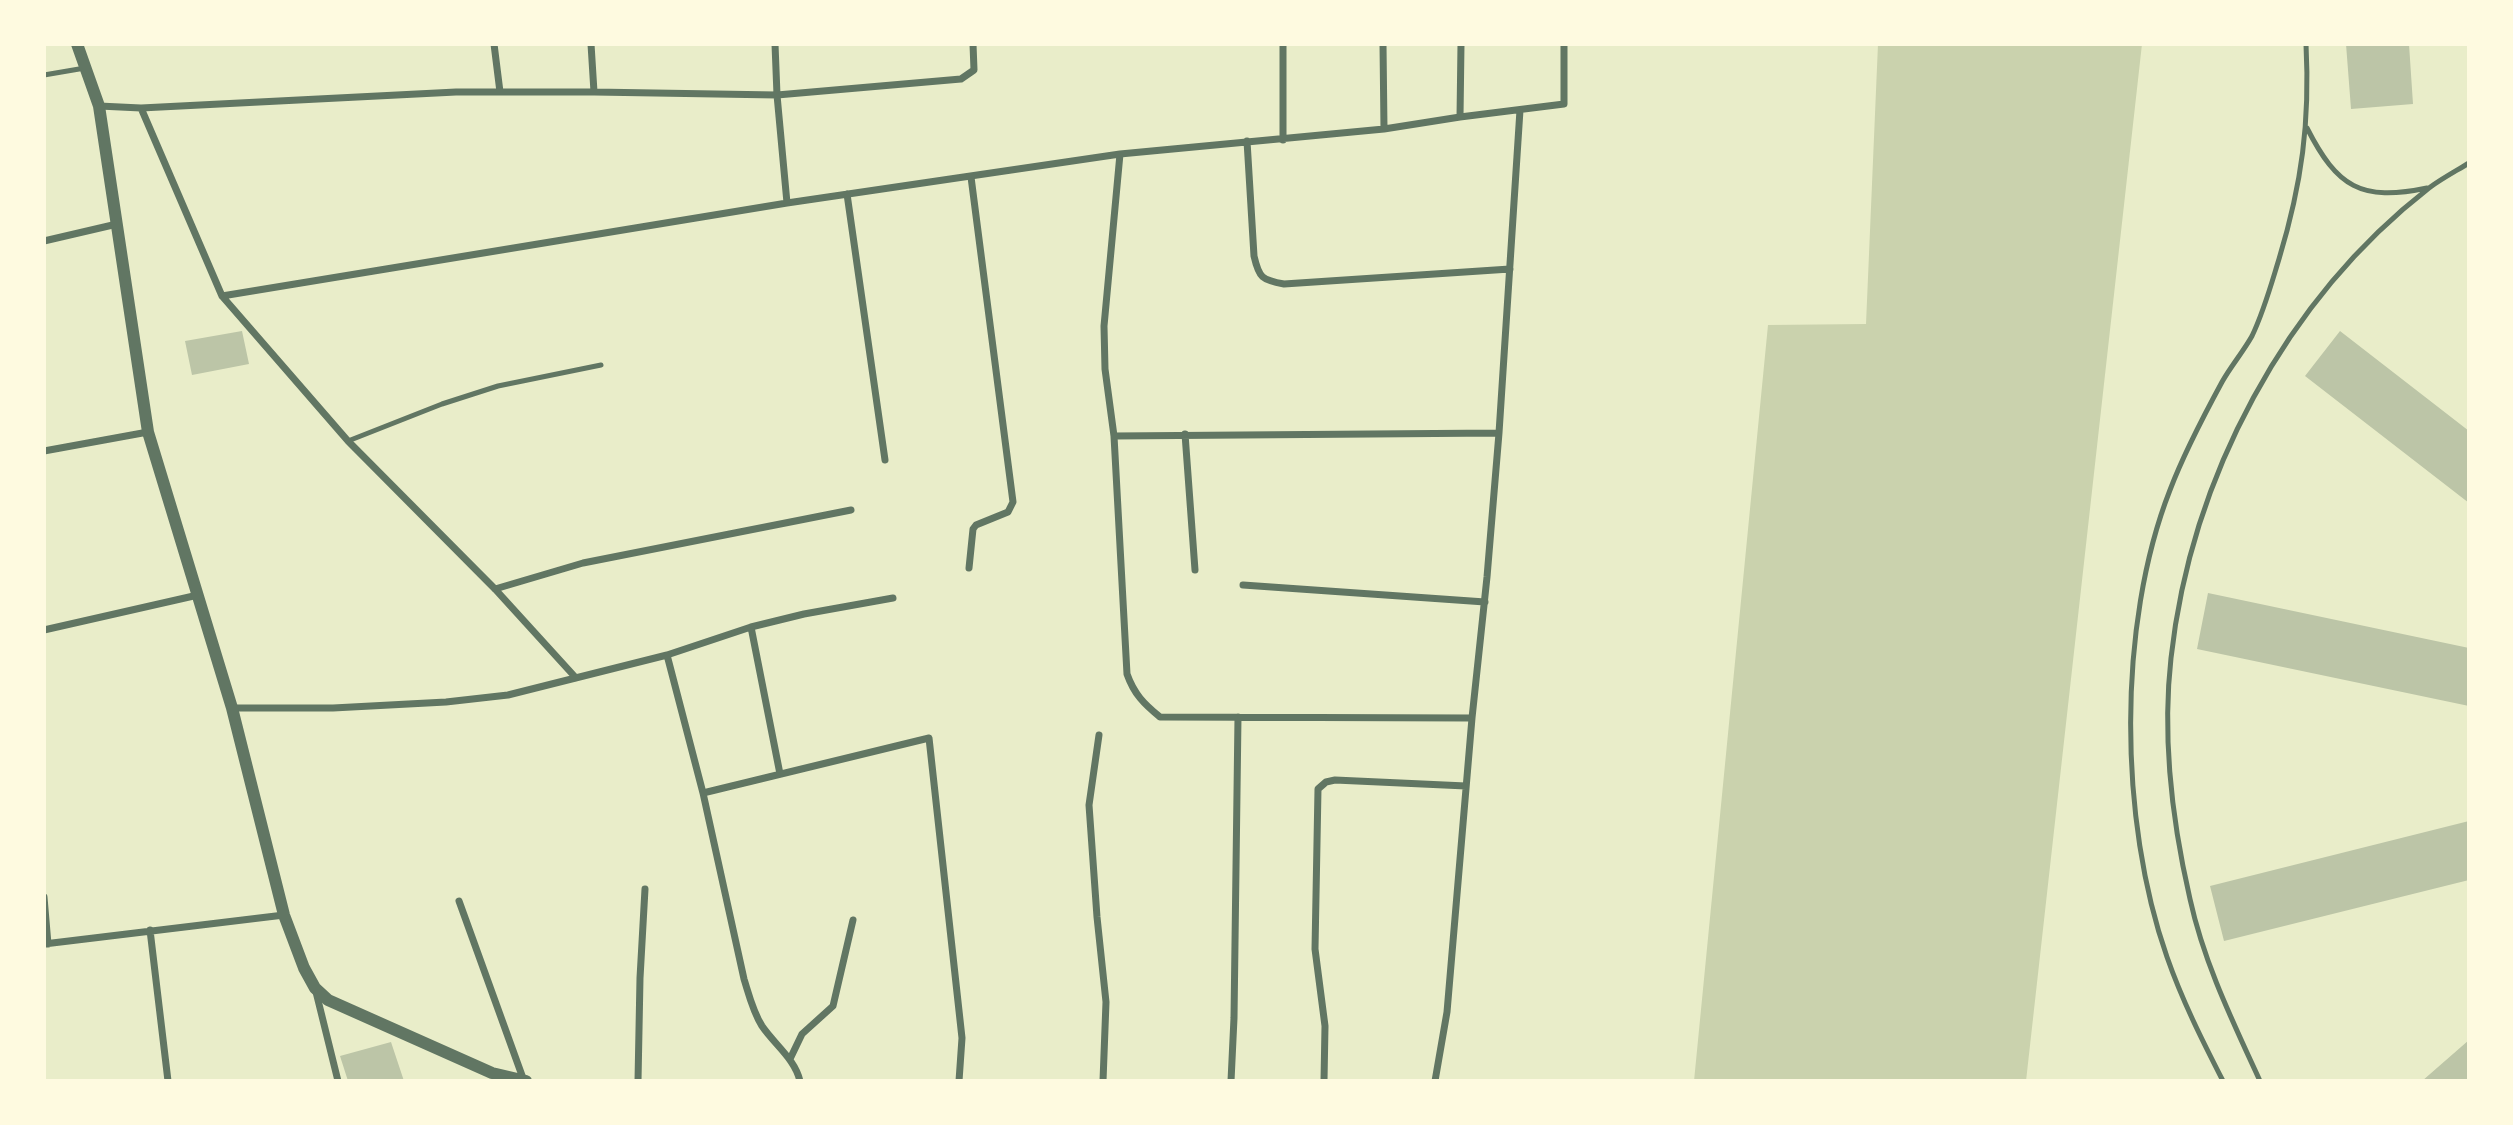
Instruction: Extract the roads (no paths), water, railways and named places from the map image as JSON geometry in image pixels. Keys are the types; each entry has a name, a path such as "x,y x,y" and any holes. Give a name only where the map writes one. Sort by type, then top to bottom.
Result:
{"street":[{"path":"77,44 99,106 148,432 232,708 284,915 304,968 315,988 338,1081"},
{"path":"494,44 500,92"},
{"path":"591,44 594,92"},
{"path":"775,44 777,95 788,203"},
{"path":"99,106 141,108 500,92 777,95 961,79 974,71 973,44"},
{"path":"1283,44 1283,140"},
{"path":"1383,44 1384,129"},
{"path":"1460,117 1461,44"},
{"path":"222,296 788,203 1120,154 1384,129 1563,104 1564,44"},
{"path":"141,108 222,296 348,441 495,589 576,678"},
{"path":"1435,1081 1447,1012 1472,718 1485,602 1520,110"},
{"path":"1247,141 1254,256 1258,272 1265,281 1284,284 1510,270"},
{"path":"1120,154 1104,326 1105,369 1114,436 1127,674 1134,691 1144,704 1160,717 1472,718"},
{"path":"969,568 973,529 976,525 1008,512 1013,502 971,177"},
{"path":"847,194 885,460"},
{"path":"44,241 117,224"},
{"path":"44,451 148,432"},
{"path":"1114,436 1499,433"},
{"path":"1185,434 1195,570"},
{"path":"495,589 583,563 851,510"},
{"path":"1243,585 1485,602"},
{"path":"44,630 198,595"},
{"path":"232,708 333,708 446,702 508,695 667,655 751,627 804,614 893,598"},
{"path":"751,627 780,774"},
{"path":"667,655 703,793 744,979 762,1025 797,1069 800,1081"},
{"path":"1231,1081 1238,717"},
{"path":"1099,735 1089,805 1106,1002 1103,1081"},
{"path":"703,793 929,738 962,1038 959,1081"},
{"path":"1325,1081 1325,1026 1315,948 1318,789 1326,782 1335,780 1466,786"},
{"path":"638,1081 645,889"},
{"path":"44,897 46,944 284,915"},
{"path":"315,988 328,1000 491,1077 525,1081 459,901"},
{"path":"790,1059 802,1034 832,1006 853,920"},
{"path":"150,930 168,1081"}],"lane":[{"path":"2223,1081 2189,1013 2166,955 2145,877 2136,825 2132,685 2149,555 2169,491 2195,433 2223,380 2250,338 2265,306 2297,190 2306,126 2306,44"},
{"path":"44,75 85,68"},
{"path":"2306,126 2330,166 2343,179 2363,191 2383,195 2430,188"},
{"path":"2260,1081 2202,946 2180,848 2171,786 2168,720 2171,659 2179,598 2209,493 2254,395 2283,350 2330,285 2378,234 2430,188 2469,163"},
{"path":"348,441 442,404 498,386 601,365"}]}
